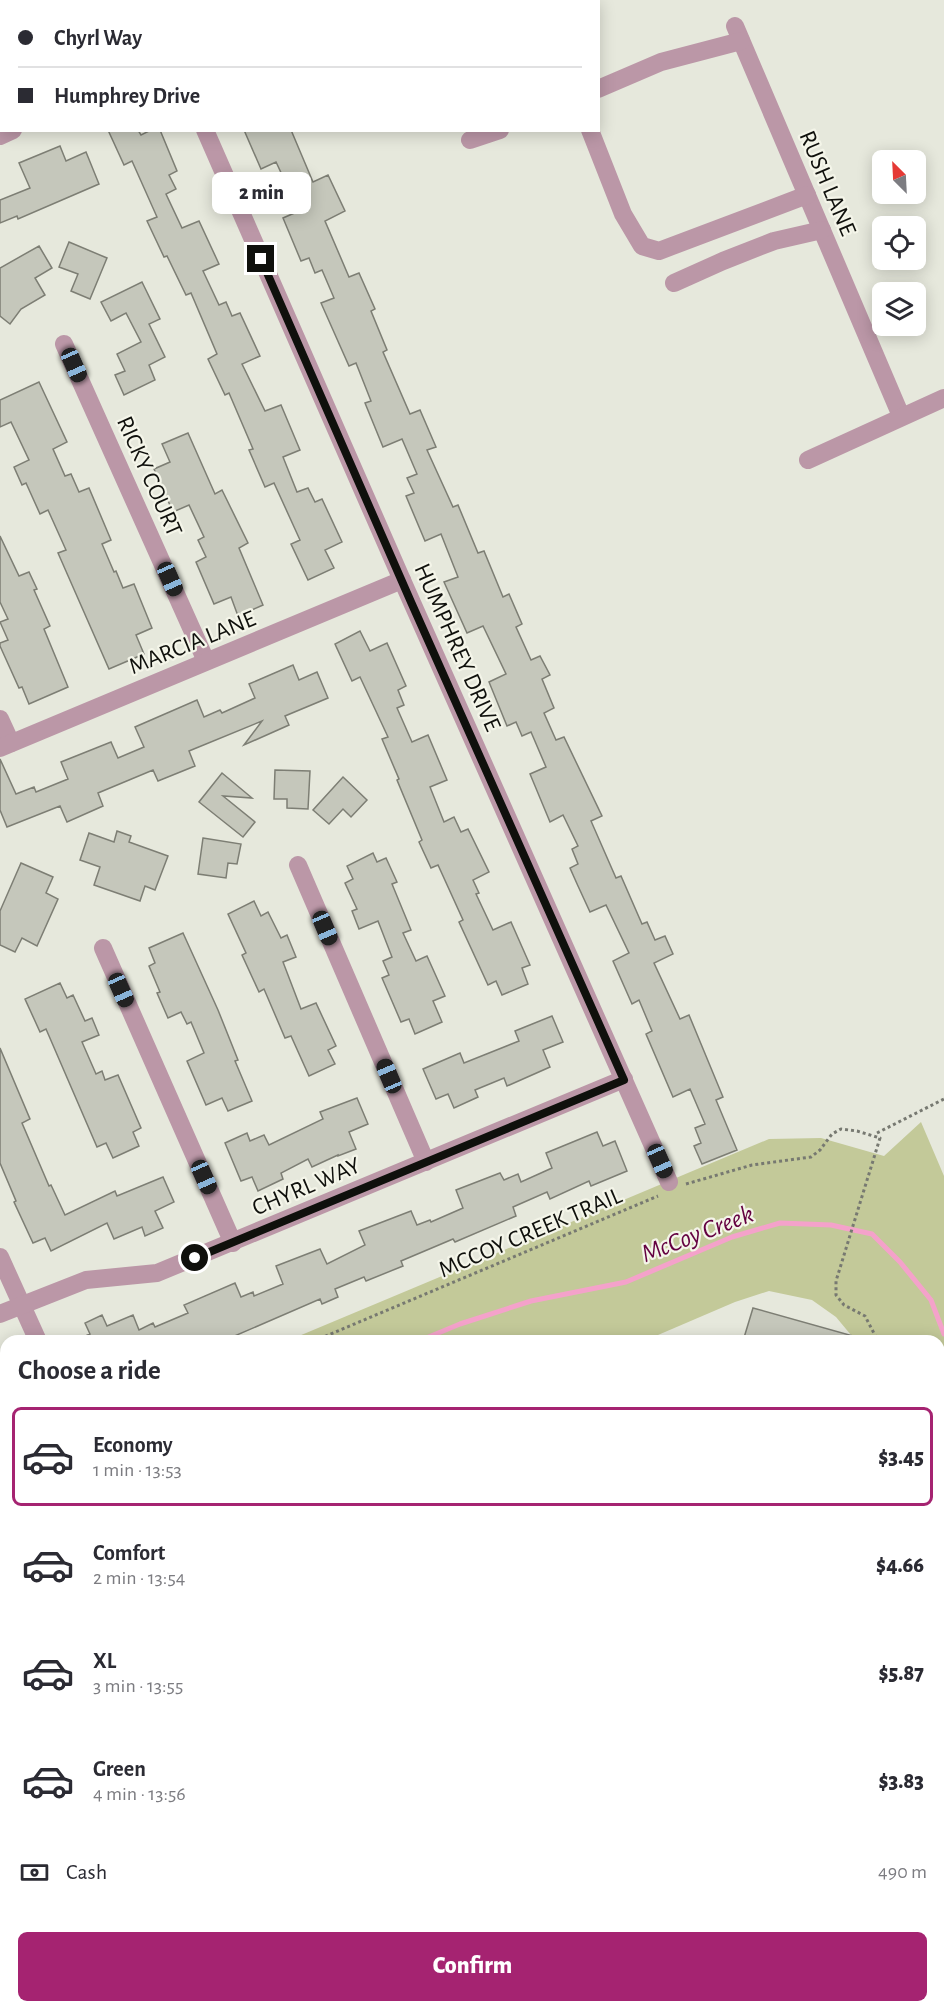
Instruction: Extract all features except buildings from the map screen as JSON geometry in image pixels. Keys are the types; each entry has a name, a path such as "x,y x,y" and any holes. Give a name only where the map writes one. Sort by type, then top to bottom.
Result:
{"street":[{"name":"RUSH LANE","path":"600,88 661,62 738,34 902,416"},
{"name":"HUMPHREY DRIVE","path":"206,132 671,1187"},
{"path":"470,140 494,132"},
{"path":"591,132 623,214 642,246 659,251 807,195"},
{"path":"674,283 774,241 822,230"},
{"name":"RICKY COURT","path":"64,344 206,661"},
{"path":"808,460 944,398"},
{"name":"MARCIA LANE","path":"5,745 402,580"},
{"path":"0,719 5,745"},
{"path":"298,865 426,1162"},
{"path":"103,948 233,1243"},
{"name":"CHYRL WAY","path":"0,1314 86,1280 157,1273 624,1080"},
{"path":"0,1257 35,1335"}],"path":[{"path":"877,1133 944,1099"},
{"name":"MCCOY CREEK TRAIL","path":"328,1335 671,1187 752,1165 811,1157 820,1150 832,1134 841,1129 880,1138 836,1281 836,1294 844,1305 865,1316 875,1335"}],"green space":[{"path":"921,1122 944,1176 944,1335 851,1335 836,1317 812,1300 769,1291 735,1302 658,1335 301,1335 769,1139 821,1138 884,1156"}],"waterway":[{"name":"McCoy Creek","path":"433,1335 531,1301 626,1282 732,1237 780,1223 831,1225 872,1234 900,1262 931,1300 944,1334"}],"route":[{"path":"195,1258 624,1080 261,259"}]}
